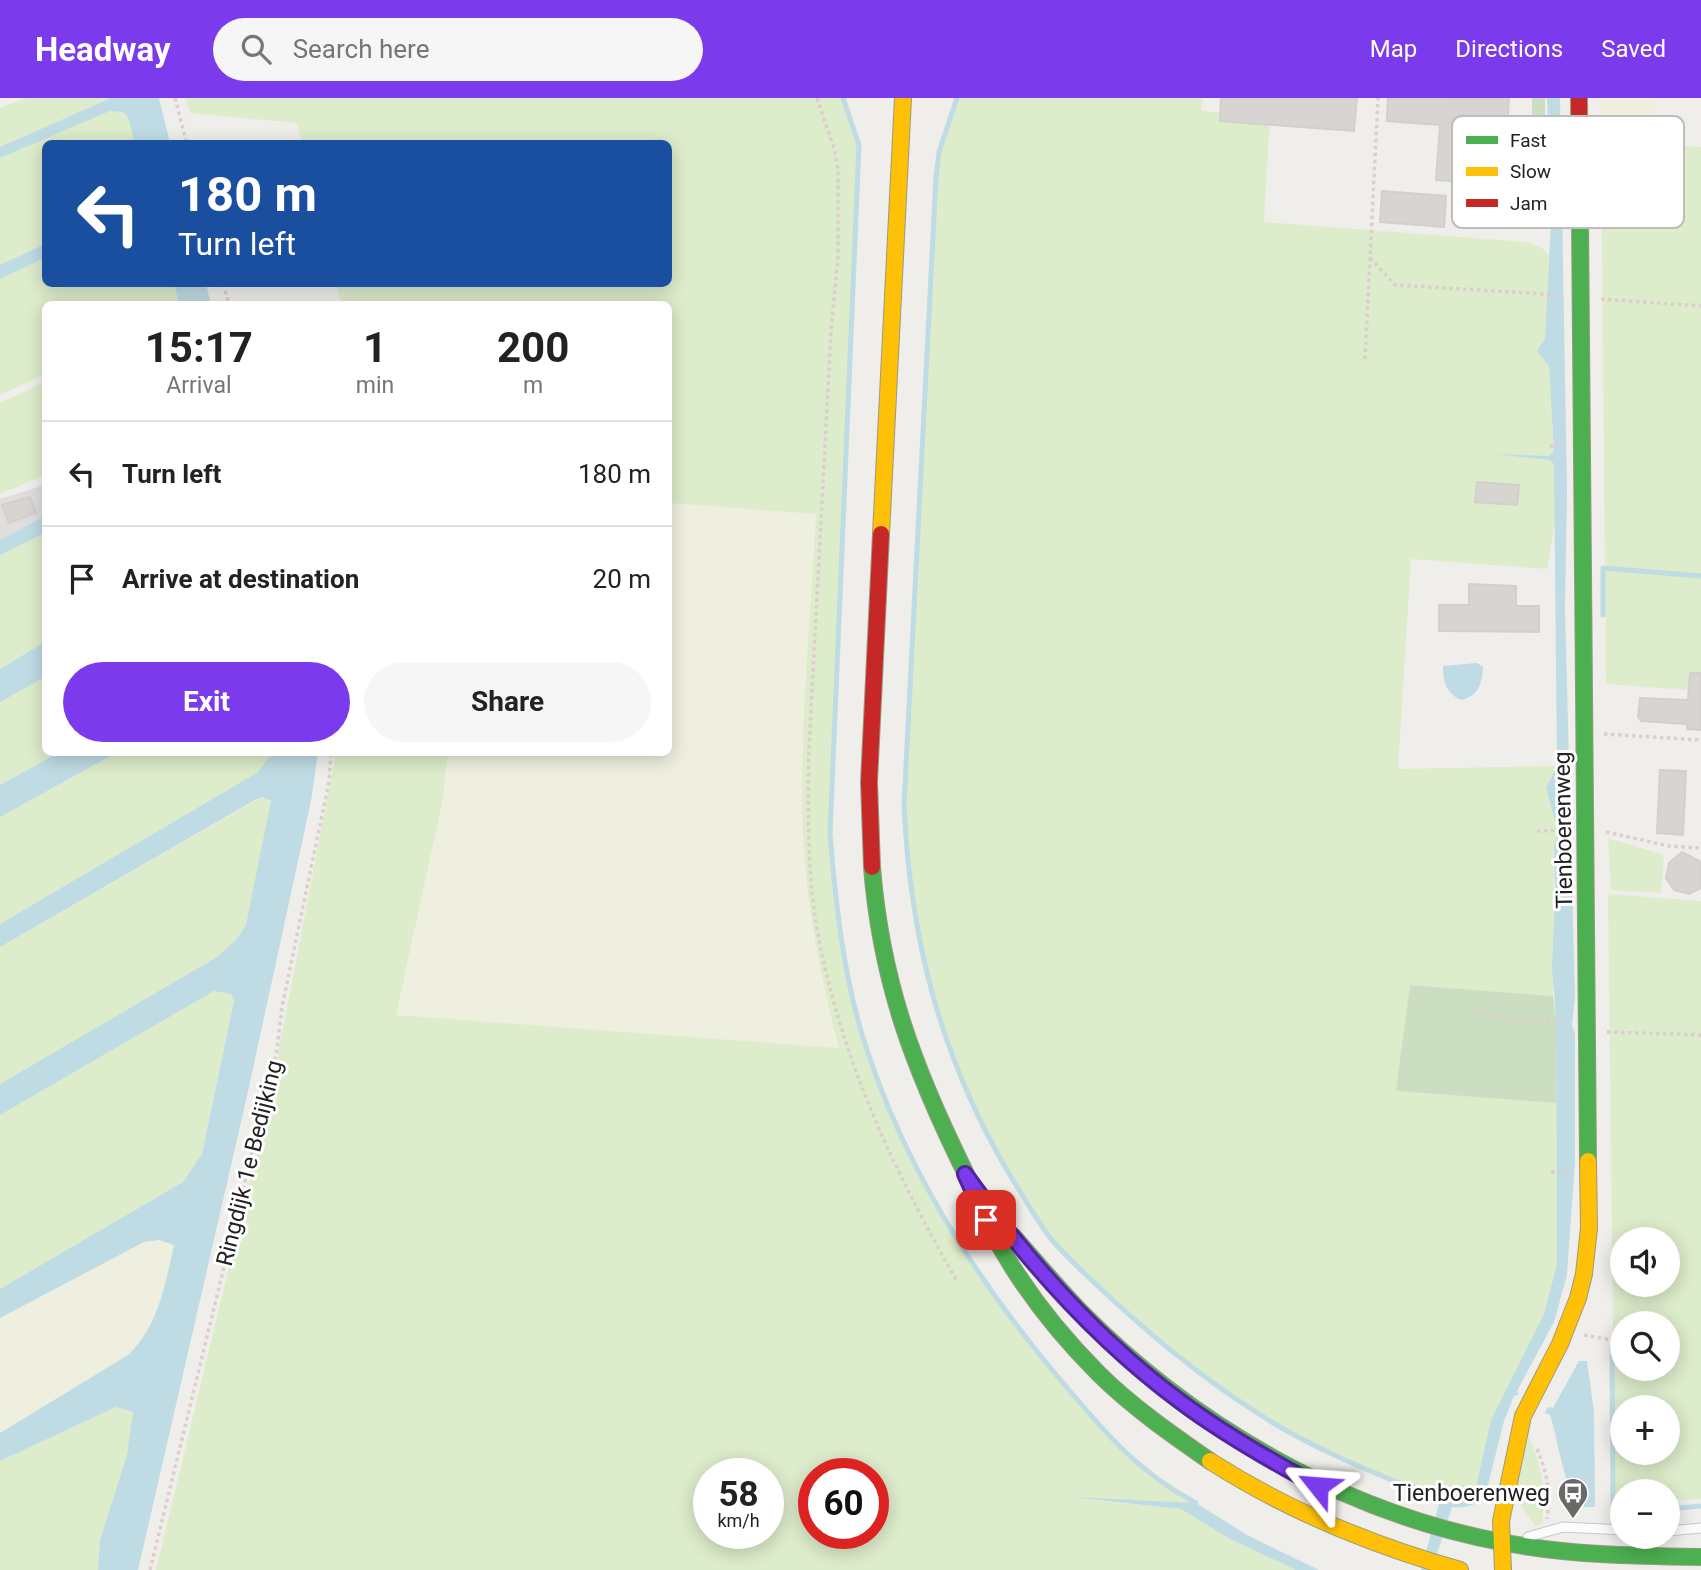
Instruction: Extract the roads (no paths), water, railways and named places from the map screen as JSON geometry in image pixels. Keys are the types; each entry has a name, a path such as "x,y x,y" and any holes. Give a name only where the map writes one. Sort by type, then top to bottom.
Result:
{"main road":[{"path":"903,98 872,699 869,841 882,943 907,1044 944,1133 993,1234 1038,1300 1099,1374 1180,1440 1238,1479 1283,1504 1329,1526 1417,1558 1460,1570"},
{"name":"Tienboerenweg","path":"1579,98 1579,116"},
{"name":"Tienboerenweg","path":"1503,1570 1502,1521 1523,1416 1570,1320 1586,1263 1590,1170 1580,228"},
{"path":"965,1174 1025,1251 1087,1322 1181,1403 1255,1451 1318,1486 1356,1503 1427,1528 1503,1546 1578,1557 1665,1560 1701,1558"},
{"path":"1490,1570 1503,1546"}],"lane":[{"path":"1503,1546 1546,1530 1563,1527 1610,1529"},
{"path":"1680,1530 1701,1528"}],"water":[{"path":"111,98 159,98 169,140 134,140 128,117 123,112 110,111 0,158 0,147"},
{"path":"1547,98 1560,98 1560,116 1548,116"},
{"path":"1551,228 1562,228 1567,490 1565,608 1575,998 1572,1026 1575,1033 1575,1162 1567,1275 1554,1322 1517,1391 1519,1395 1514,1396 1504,1421 1486,1493 1472,1505 1452,1507 1432,1570 1421,1570 1440,1500 1406,1489 1392,1478 1459,1498 1476,1487 1491,1420 1544,1314 1557,1264 1556,1016 1552,967 1554,845 1561,825 1555,820 1546,788 1557,766 1554,464 1549,460 1496,454 1549,456 1554,452 1549,366 1537,351 1545,339"},
{"path":"42,245 42,259 0,279 0,265"},
{"path":"175,287 207,287 210,301 178,301"},
{"path":"42,518 42,534 0,555 0,540"},
{"path":"42,644 42,679 0,702 0,669"},
{"path":"1477,663 1483,667 1478,688 1472,695 1461,700 1446,686 1443,666"},
{"path":"53,756 111,756 0,817 0,785"},
{"path":"270,756 318,756 311,801 247,1096 138,1570 98,1570 100,1540 127,1455 133,1412 116,1407 0,1461 0,1433 128,1355 147,1332 159,1304 174,1245 159,1240 144,1242 0,1318 0,1289 183,1182 202,1154 234,1001 231,994 214,991 0,1115 0,1084 217,957 236,940 246,925 271,801 262,797 255,800 0,947 0,924 258,772"},
{"path":"1579,1361 1587,1361 1594,1412 1595,1507 1582,1507 1570,1488 1550,1415 1545,1413 1548,1407 1553,1408"},
{"path":"1070,1497 1196,1503 1247,1535 1319,1570 1296,1570 1230,1539 1181,1509"}],"waterway":[{"path":"843,98 859,145 830,834 838,917 853,1000 868,1053 902,1139 946,1220 996,1298 1053,1371 1118,1445 1153,1476 1196,1503"},
{"path":"957,98 939,152 936,177 904,805 913,902 933,995 947,1040 984,1128 1008,1172 1045,1231 1074,1263 1153,1336 1233,1397 1306,1441 1404,1485"},
{"path":"1603,615 1603,568 1701,576"},
{"path":"1612,1381 1613,1479"},
{"path":"1680,1508 1701,1506"}],"place":[{"name":"Tienboerenweg","path":"1573,1520"}]}
